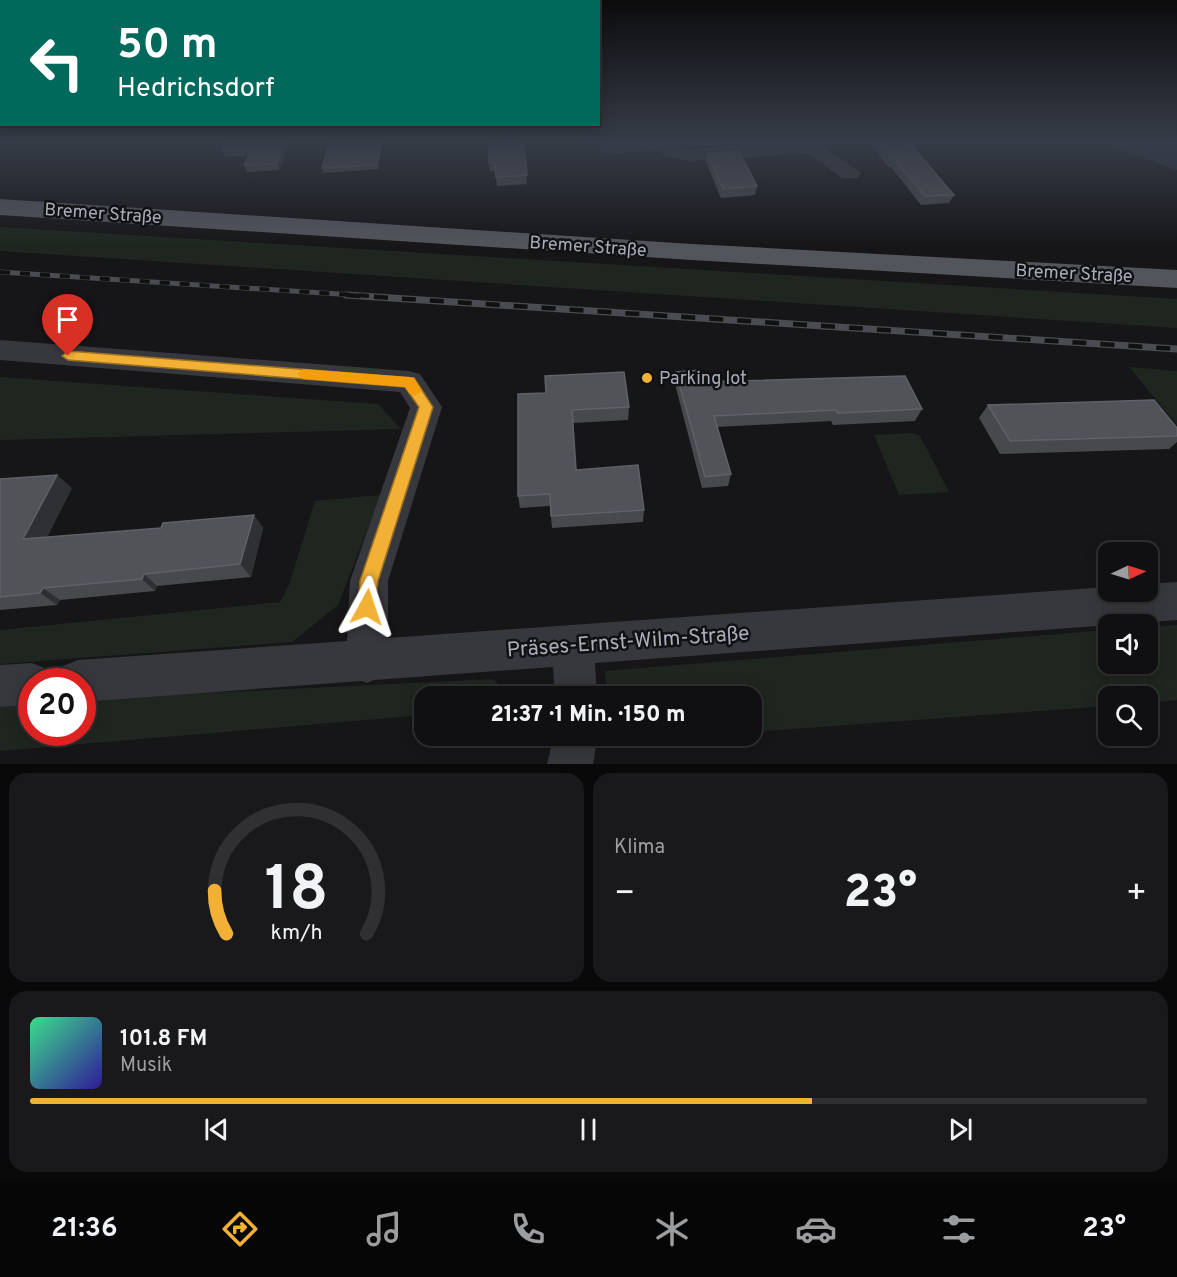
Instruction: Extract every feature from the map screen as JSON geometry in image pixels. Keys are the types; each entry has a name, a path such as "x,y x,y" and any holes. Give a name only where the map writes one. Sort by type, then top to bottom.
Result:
{"main road":[{"name":"Bremer Straße","path":"0,207 692,252 1177,279"}],"street":[{"path":"0,350 409,382 426,407 369,581 367,662"},
{"name":"Präses-Ernst-Wilm-Straße","path":"96,680 367,662 573,644 1177,601"},
{"path":"573,644 575,686"},
{"path":"0,686 18,685"},
{"path":"570,764 574,746"}],"shaded area":[{"path":"0,227 1177,299 1177,328 0,251"},
{"path":"1129,367 1177,371 1177,425"},
{"path":"0,377 378,404 401,429 0,440"},
{"path":"913,433 920,436 949,492 899,495 874,435"},
{"path":"381,495 338,605 292,642 0,664 0,630 280,602 289,585 315,501"},
{"path":"1177,625 1177,700 1158,702 1158,686 1098,686 1098,707 762,731 762,686 606,686 605,671 1098,631 1098,674 1158,674 1158,626"},
{"path":"493,679 500,686 414,686 414,716 96,743 96,698"},
{"path":"18,702 18,746 59,746 0,751 0,703"}],"building":[{"path":"717,177 752,177 757,186 723,189"},
{"path":"909,177 938,177 954,195 925,196"},
{"path":"700,370 704,382 905,376 922,409 838,413 836,410 714,416 731,474 705,477 676,372"},
{"path":"624,372 629,407 572,410 576,470 638,465 644,510 551,516 550,494 518,496 518,394 546,393 545,376"},
{"path":"1154,400 1177,428 1177,436 1010,441 988,405"},
{"path":"57,475 23,539 161,528 163,523 254,515 240,564 144,574 142,579 43,588 40,593 0,597 0,479"}],"railway":[{"path":"0,272 369,296"},
{"path":"346,295 1177,349"}],"slow traffic":[{"path":"303,374 409,382 415,391"}],"place":[{"name":"Parking lot","path":"647,378"}],"route":[{"path":"68,356 409,382 426,407 369,581 367,607"}]}
